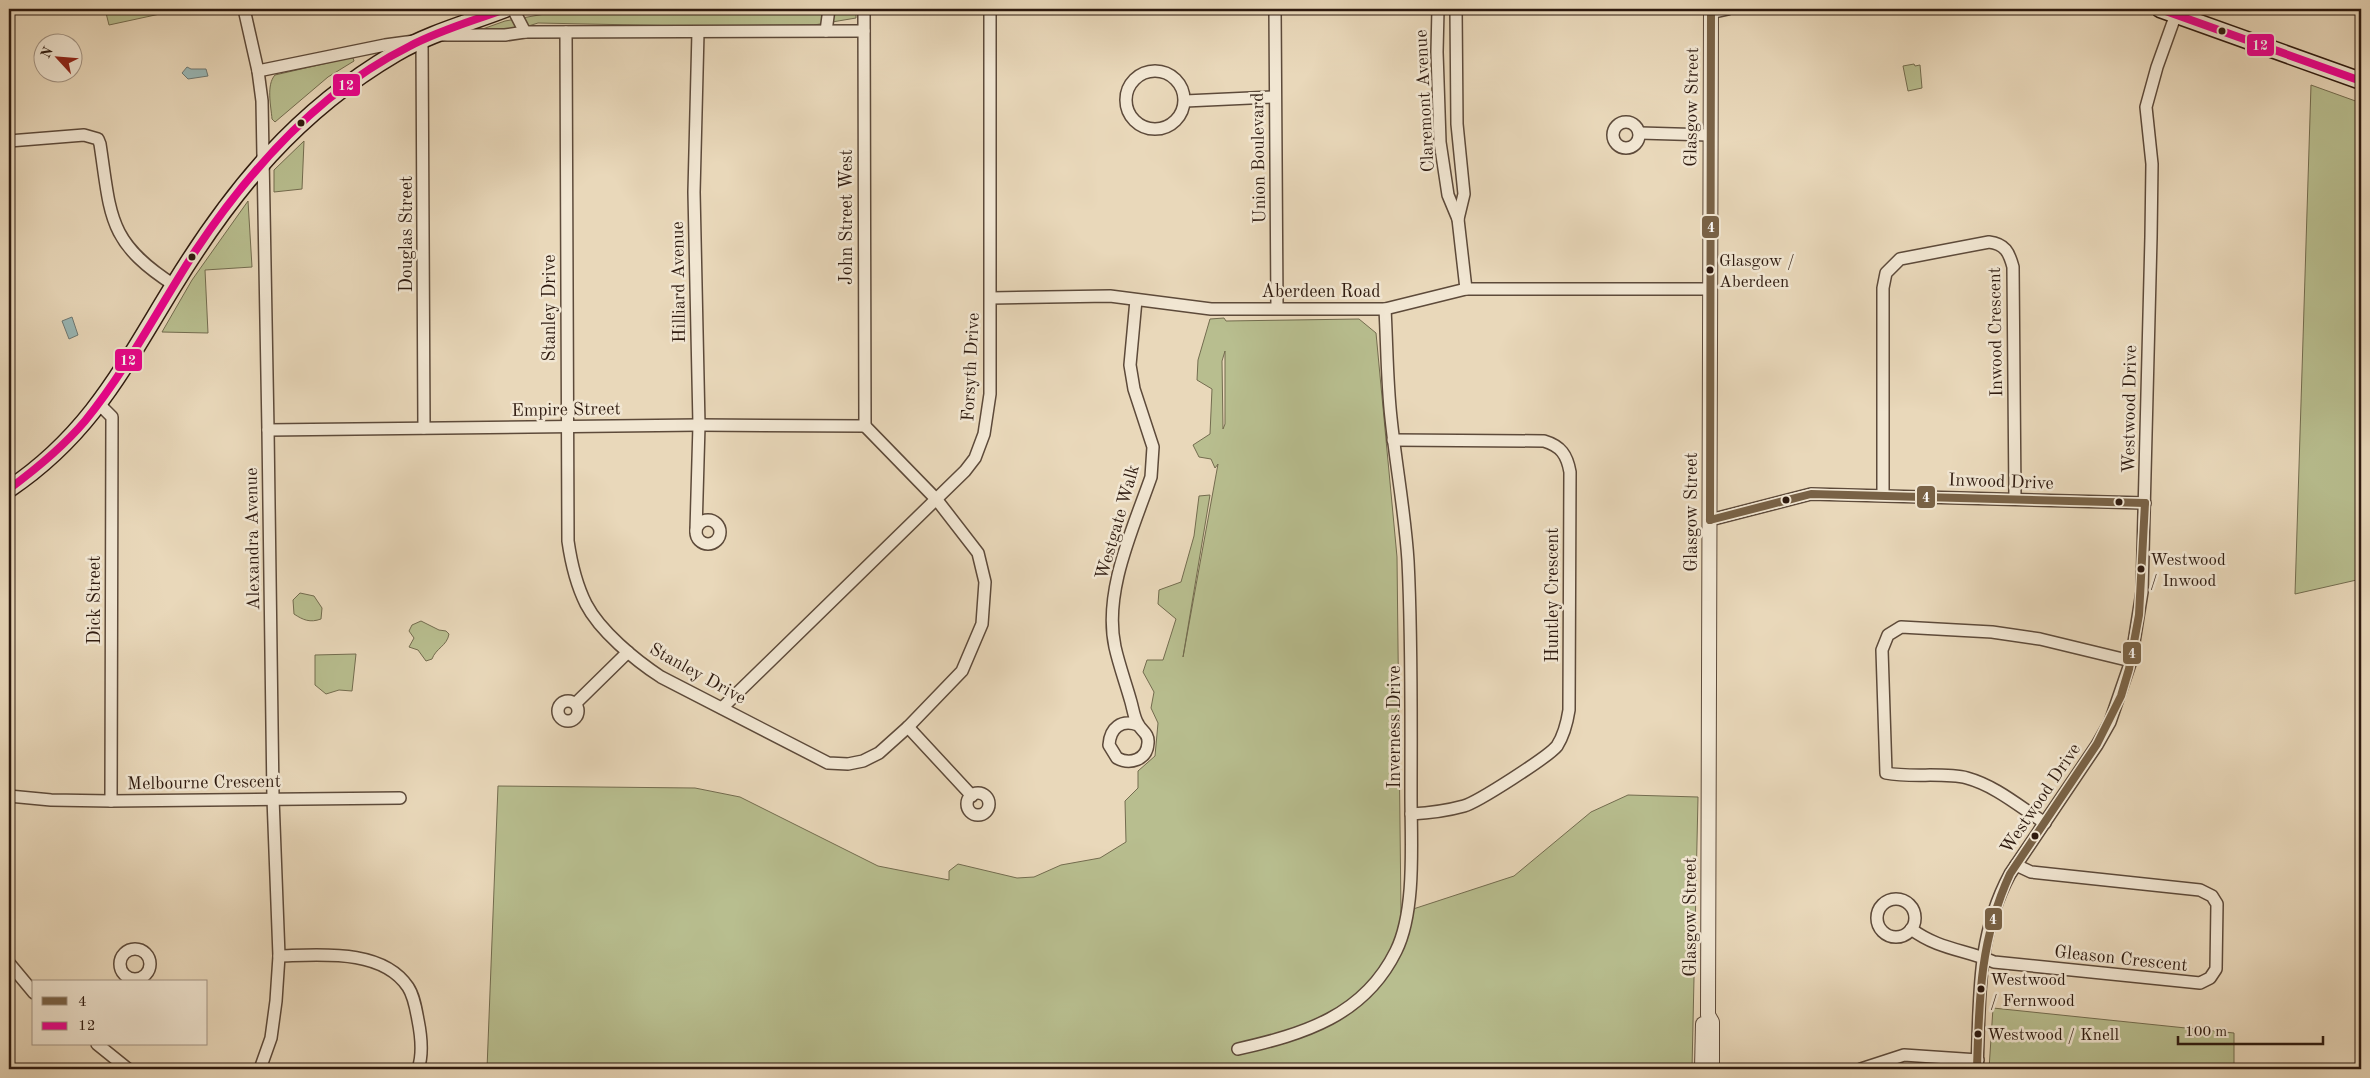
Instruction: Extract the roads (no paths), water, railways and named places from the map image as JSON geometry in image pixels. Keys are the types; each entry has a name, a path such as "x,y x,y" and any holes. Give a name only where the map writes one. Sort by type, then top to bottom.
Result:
{"main road":[{"path":"9,488 72,437 100,405 123,371 174,284 233,196 286,136 335,94 397,53 429,37 505,9"},
{"path":"2160,9 2361,81"}],"street":[{"name":"Alexandra Avenue","path":"244,9 258,71 262,100 273,798 279,956 271,1038 260,1069"},
{"path":"513,9 525,32"},
{"path":"826,31 829,9"},
{"name":"John Street West","path":"864,9 865,426"},
{"name":"Forsyth Drive","path":"722,708 937,500 975,458 984,434 990,394 990,9"},
{"name":"Union Boulevard","path":"1275,9 1274,97 1277,308"},
{"name":"Claremont Avenue","path":"1438,9 1436,52 1440,142 1448,195 1458,219 1466,289"},
{"name":"Claremont Avenue","path":"1456,9 1457,124 1464,194 1458,219"},
{"path":"1710,11 1728,9"},
{"name":"Glasgow Street","path":"1710,11 1708,1015 1712,1022 1712,1069"},
{"name":"Westwood Drive","path":"1977,1064 1982,957 1989,924 1998,896 2016,865 2110,722 2131,661 2142,592 2152,174 2146,107 2157,67 2176,14"},
{"path":"258,71 385,44 429,37 505,35 525,32 864,31"},
{"name":"Stanley Drive","path":"566,32 566,427 568,541 573,571 586,605 628,652 661,676 828,763 848,764 863,761 879,752 908,727 962,671 982,624 985,582 978,553 937,500 865,426"},
{"name":"Hilliard Avenue","path":"696,531 699,425 694,192 698,32"},
{"name":"Douglas Street","path":"424,428 429,37"},
{"path":"1157,70 1174,76 1184,91 1185,101 1182,112 1171,125 1151,129 1142,126 1131,116 1127,107 1126,96 1130,86 1138,76 1148,71 1157,70"},
{"path":"1185,101 1274,97"},
{"path":"1640,133 1709,134"},
{"path":"9,141 84,135 98,139 108,203 124,243 137,258 174,284"},
{"name":"Inwood Crescent","path":"1883,496 1883,288 1886,273 1900,259 1989,242 2006,249 2013,267 2015,499"},
{"name":"Aberdeen Road","path":"991,298 1110,296 1211,309 1385,309 1466,289 1709,289"},
{"name":"Westgate Walk","path":"1136,300 1131,376 1153,447 1153,462 1151,477 1118,575 1113,598 1112,629 1115,646 1138,725"},
{"name":"Inverness Drive","path":"1238,1049 1284,1038 1332,1019 1350,1008 1384,971 1396,952 1406,919 1411,814 1411,651 1408,558 1393,440 1385,309"},
{"name":"Dick Street","path":"100,405 112,417 111,801"},
{"name":"Empire Street","path":"268,430 699,425 865,426"},
{"name":"Huntley Crescent","path":"1393,440 1544,441 1560,449 1568,458 1570,472 1569,710 1565,730 1556,747 1537,763 1466,805 1435,812 1411,814"},
{"name":"Inwood Drive","path":"1710,520 1811,494 2144,503"},
{"path":"2045,823 1988,785 1966,778 1899,776 1886,773 1882,650 1888,635 1902,627 1992,632 2040,639 2131,661"},
{"path":"576,704 628,652"},
{"path":"908,727 972,796"},
{"name":"Melbourne Crescent","path":"9,796 51,800 111,801 400,798"},
{"name":"Gleason Crescent","path":"1982,957 1994,962 2200,983 2210,978 2216,969 2216,904 2212,896 2200,890 2031,872 2016,865"},
{"path":"1911,929 1945,948 1972,953 1982,957"},
{"path":"279,956 355,958 385,967 397,975 408,987 417,1012 420,1046 418,1069"},
{"path":"9,963 32,990"},
{"name":"Glasgow Street","path":"1702,1069 1703,1022 1708,1015"},
{"path":"99,1046 128,1069"},
{"path":"1860,1069 1904,1055 1977,1064"}],"water":[{"path":"187,67 191,69 206,69 208,76 188,79 182,73"},
{"path":"72,317 78,335 69,339 62,321"}],"place":[{"name":"Glasgow / Aberdeen","path":"1710,270"},
{"name":"Westwood / Inwood","path":"2141,569"},
{"name":"Westwood / Fernwood","path":"1981,989"},
{"name":"Westwood / Knell","path":"1978,1034"}]}
